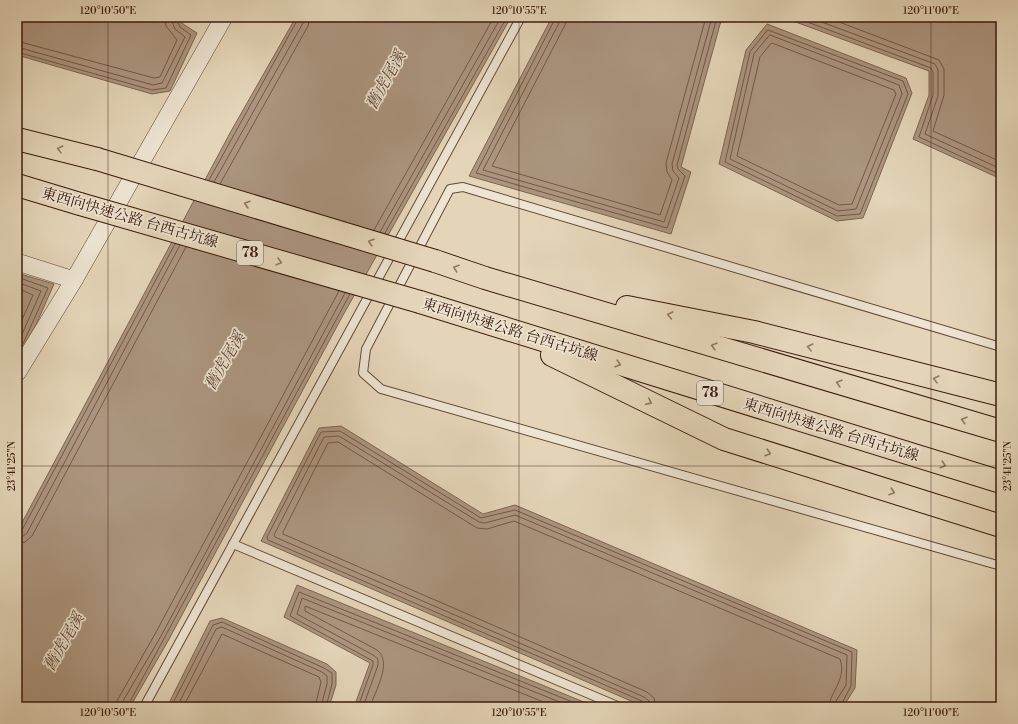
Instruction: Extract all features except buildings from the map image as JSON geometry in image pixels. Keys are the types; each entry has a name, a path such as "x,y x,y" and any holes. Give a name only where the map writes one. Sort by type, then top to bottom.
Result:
{"highway":[{"path":"17,139 97,159 435,261 485,278 1001,431"},
{"name":"東西向快速公路 台西古坑線","path":"17,185 420,302 1001,482"},
{"path":"485,278 754,332 1001,395"},
{"path":"488,323 724,439 1001,526"}],"street":[{"path":"17,373 74,280 224,17"},
{"path":"17,262 74,280"}],"lane":[{"path":"144,707 521,17"},
{"path":"1001,347 463,187 450,190 446,196 366,349 363,373 381,389 1001,566"},
{"path":"233,544 620,707"}],"water":[{"path":"17,17 178,17 183,24 197,33 170,91 152,94 17,55"},
{"name":"舊虎尾溪","path":"296,17 511,17 342,317 168,641 130,707 17,707 17,532 230,133"},
{"path":"552,17 722,17 681,167 691,172 671,234 469,176"},
{"path":"782,17 1001,17 1001,179 913,139 929,95 929,71"},
{"path":"767,24 906,78 912,93 863,218 837,221 719,164 746,50"},
{"path":"17,273 54,284 17,368"},
{"path":"341,426 483,514 515,505 857,650 855,688 843,707 645,707 261,541 319,428"},
{"path":"297,585 596,707 354,707 370,663 284,617"},
{"path":"222,618 327,664 336,672 336,685 329,707 167,707 210,621"}]}
